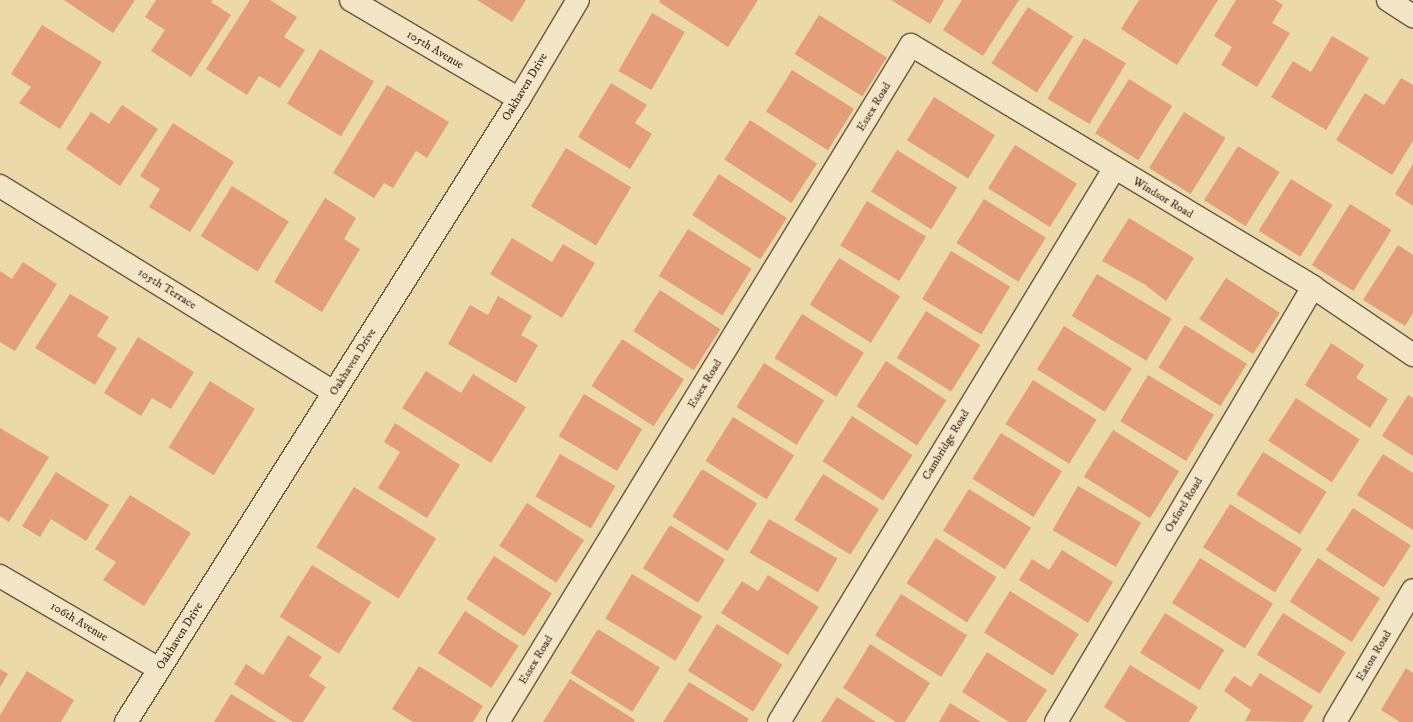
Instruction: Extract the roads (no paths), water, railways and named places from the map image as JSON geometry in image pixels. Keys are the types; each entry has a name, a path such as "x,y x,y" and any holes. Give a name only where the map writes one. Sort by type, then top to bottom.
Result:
{"street":[{"name":"105th Avenue","path":"351,0 519,99"},
{"name":"Oakhaven Drive","path":"126,722 519,99 578,0"},
{"path":"1388,0 1413,16"},
{"name":"Windsor Road","path":"911,45 1313,288 1413,354"},
{"name":"Essex Road","path":"498,722 911,45"},
{"name":"Cambridge Road","path":"779,722 1114,169"},
{"name":"105th Terrace","path":"0,186 334,392"},
{"name":"Oxford Road","path":"1056,722 1313,288"},
{"name":"106th Avenue","path":"0,576 159,669"},
{"name":"Eaton Road","path":"1335,722 1413,590"}]}
